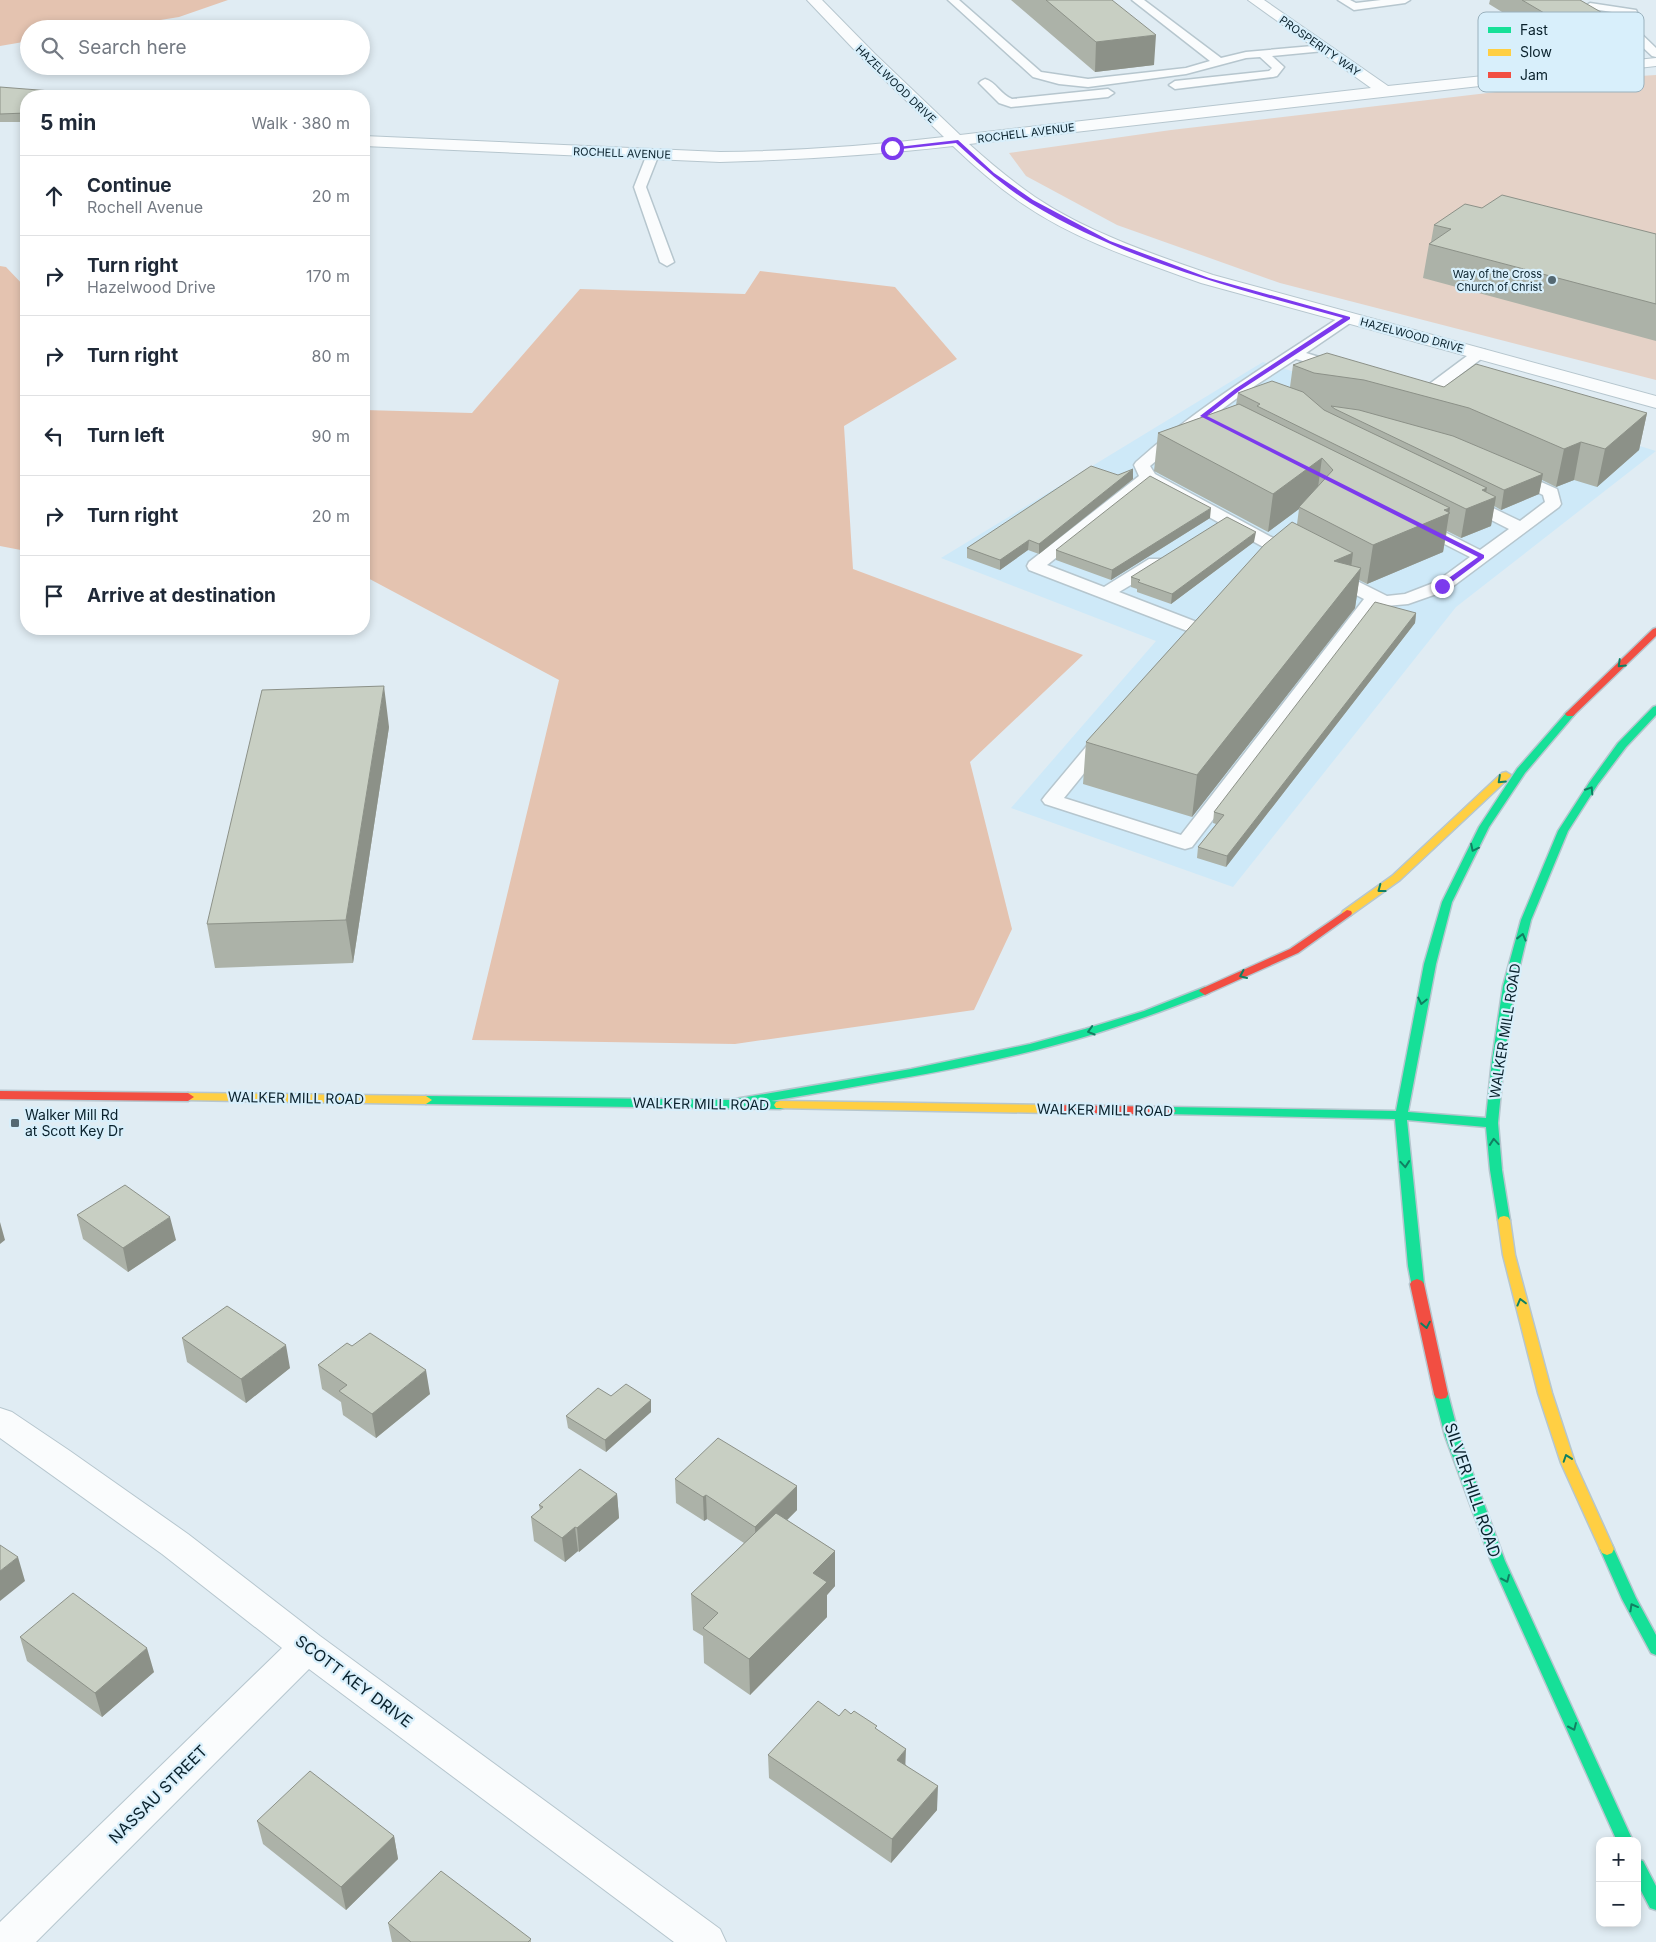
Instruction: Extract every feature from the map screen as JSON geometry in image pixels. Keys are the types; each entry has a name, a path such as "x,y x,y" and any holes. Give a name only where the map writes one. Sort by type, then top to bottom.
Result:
{"main road":[{"path":"730,1104 971,1062 1031,1048 1104,1027 1188,998 1294,951 1396,878 1656,631"},
{"name":"WALKER MILL ROAD","path":"0,1095 1401,1115 1492,1122 1498,1060 1509,986 1526,920 1563,831 1622,745 1656,708"},
{"path":"1401,1115 1428,974 1447,902 1484,827 1521,771 1562,722"},
{"name":"SILVER HILL ROAD","path":"1401,1115 1414,1266 1432,1357 1452,1436 1498,1561 1623,1837"},
{"path":"1492,1122 1496,1170 1509,1255 1545,1393 1568,1463 1629,1600 1656,1650"},
{"path":"1641,1874 1656,1903"}],"street":[{"name":"HAZELWOOD DRIVE","path":"814,0 860,49 993,174 1031,202 1108,242 1207,279 1656,402"},
{"name":"PROSPERITY WAY","path":"1255,0 1385,91"},
{"name":"ROCHELL AVENUE","path":"370,141 653,154 773,156 872,150 957,141 1478,81"},
{"name":"SCOTT KEY DRIVE","path":"0,1421 175,1544 307,1647 706,1942"},
{"name":"NASSAU STREET","path":"8,1942 307,1647"}],"lane":[{"path":"954,0 1037,75 1058,80 1088,83 1186,71 1246,55 1324,48"},
{"path":"1137,0 1220,62"},
{"path":"1342,0 1354,7 1405,0"},
{"path":"1590,6 1632,12"},
{"path":"1644,43 1656,54"},
{"path":"1163,87 1272,74 1278,67 1263,54"},
{"path":"985,83 1003,100 1011,103 1123,92"},
{"path":"653,154 640,187 667,262"},
{"path":"1348,318 1237,390 1161,447 1142,465 1148,477 1285,552 1374,597 1386,601 1408,599 1442,586 1553,504 1551,492 1502,469"},
{"path":"1398,386 1426,394 1480,353"},
{"path":"1294,354 1351,371"},
{"path":"1237,390 1280,406"},
{"path":"1203,416 1220,425"},
{"path":"1148,477 1035,566 1196,628"},
{"path":"1450,494 1521,528"},
{"path":"1404,517 1482,557"},
{"path":"1207,530 1224,519"},
{"path":"1270,564 1285,552"},
{"path":"1106,593 1165,556"},
{"path":"1114,725 1052,800 1185,843 1374,597"},
{"path":"1183,642 1210,615"}],"shaded area":[{"path":"0,0 228,0 179,17 160,20 20,20 20,43 0,46"},
{"path":"1656,75 1656,380 1280,283 1117,225 1026,176 1009,153 1171,130 1496,92 1644,92 1644,76"},
{"path":"0,266 6,267 20,282 20,550 0,546"},
{"path":"760,271 895,287 957,359 844,426 853,569 1083,655 970,762 1012,929 974,1010 735,1044 472,1040 559,680 370,579 370,410 472,413 580,289 745,294"},
{"path":"1263,362 1436,416 1470,394 1656,451 1456,607 1233,887 1011,808 1156,641 941,558"}],"building":[{"path":"1046,0 1112,0 1156,35 1096,42"},
{"path":"1522,0 1580,0 1601,12 1542,12"},
{"path":"0,87 38,90 20,90 20,113 0,114"},
{"path":"1502,195 1656,234 1656,304 1429,244 1451,229 1434,225 1465,204 1482,208"},
{"path":"1327,353 1444,387 1476,364 1647,413 1605,449 1581,442 1564,449 1469,408 1364,380 1314,373 1293,365"},
{"path":"1272,381 1303,392 1324,410 1487,488 1482,490 1496,497 1466,509 1257,406 1260,404 1238,393"},
{"path":"1239,404 1450,508 1444,510 1450,513 1373,545 1299,507 1333,470 1322,458 1273,494 1158,433"},
{"path":"1331,406 1359,410 1453,436 1543,474 1504,490"},
{"path":"1091,466 1118,475 1133,469 1039,544 1029,540 1000,560 967,548"},
{"path":"1150,476 1211,508 1112,570 1056,550"},
{"path":"1227,517 1256,532 1172,594 1138,582 1140,580 1131,577"},
{"path":"1292,522 1353,553 1334,561 1361,568 1197,775 1086,742 1264,545"},
{"path":"1375,602 1416,613 1227,856 1198,847 1224,815 1214,812"},
{"path":"384,686 346,920 207,924 262,690"},
{"path":"125,1185 170,1217 123,1248 77,1215"},
{"path":"227,1306 286,1345 241,1379 182,1338"},
{"path":"370,1333 426,1370 372,1414 339,1391 347,1385 318,1365 347,1343 352,1346"},
{"path":"626,1384 651,1400 605,1440 566,1416 598,1388 611,1396"},
{"path":"718,1438 797,1486 755,1527 706,1495 703,1497 675,1479"},
{"path":"580,1469 617,1494 577,1528 575,1527 562,1538 531,1517 543,1507 539,1505"},
{"path":"776,1513 835,1551 813,1573 827,1582 749,1659 703,1628 718,1613 691,1594"},
{"path":"0,1545 18,1557 0,1571"},
{"path":"73,1593 147,1648 95,1693 20,1637"},
{"path":"818,1701 839,1716 845,1709 851,1714 854,1711 877,1726 875,1728 906,1749 897,1760 938,1786 892,1839 768,1755"},
{"path":"310,1771 394,1836 341,1887 257,1821"},
{"path":"441,1871 531,1939 528,1942 411,1942 388,1923"}],"traffic: fast":[{"path":"1504,1220 1496,1170 1492,1123 1498,1060 1509,986 1526,920 1563,831 1594,783 1622,745 1656,709"},
{"path":"1417,1284 1401,1115 1430,964 1447,902 1484,827 1521,771 1570,714"},
{"path":"730,1104 911,1073 1031,1047 1090,1032 1148,1013 1205,991"},
{"path":"426,1100 780,1105"},
{"path":"1170,1111 1401,1115 1492,1123"},
{"path":"1441,1394 1452,1436 1498,1561 1623,1837"},
{"path":"1607,1549 1629,1599 1656,1649"},
{"path":"1641,1874 1656,1903"}],"traffic: slow":[{"path":"1347,913 1396,878 1506,775"},
{"path":"188,1097 426,1100"},
{"path":"780,1105 1052,1109"},
{"path":"1504,1220 1509,1255 1545,1393 1568,1463 1607,1549"}],"traffic: jam":[{"path":"1570,714 1656,631"},
{"path":"1205,991 1294,951 1347,913"},
{"path":"0,1095 188,1097"},
{"path":"1052,1109 1170,1111"},
{"path":"1417,1284 1441,1394"}],"place":[{"name":"Way of the Cross Church of Christ","path":"1552,280"},
{"name":"Walker Mill Rd at Scott Key Dr","path":"15,1123"}],"route":[{"path":"892,148 957,141 974,159 1031,202 1108,242 1207,279 1348,318 1237,390 1203,416 1482,557 1442,586"}]}
